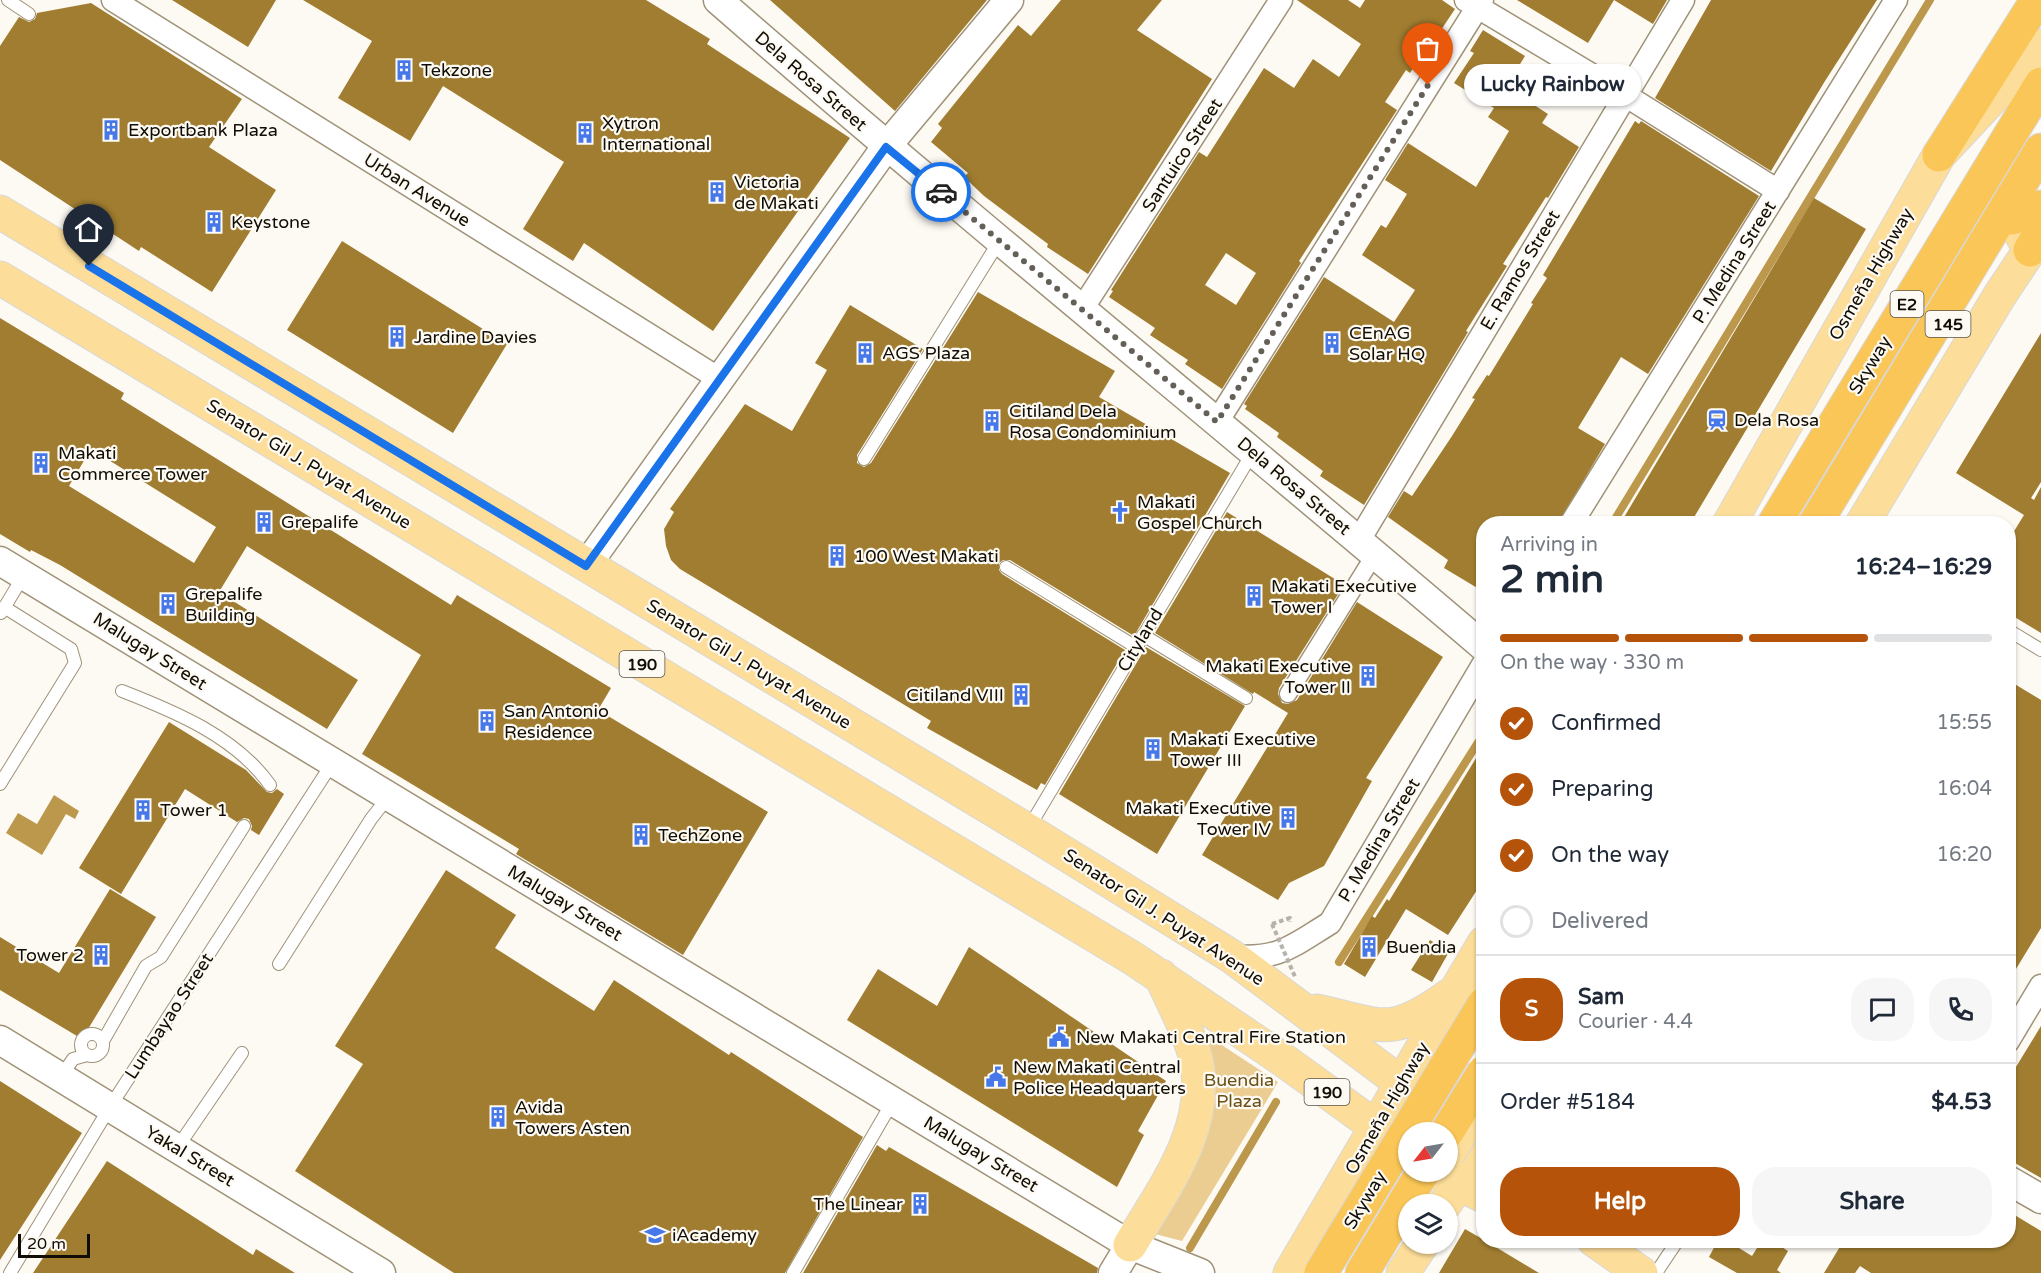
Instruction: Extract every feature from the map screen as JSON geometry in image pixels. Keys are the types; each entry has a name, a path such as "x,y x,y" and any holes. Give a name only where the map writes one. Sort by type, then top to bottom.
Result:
{"highway":[{"path":"1939,154 2037,0"},
{"name":"Skyway","path":"1779,516 2041,84"},
{"name":"Skyway","path":"1820,516 2041,150"},
{"name":"Skyway","path":"1321,1273 1474,995"},
{"path":"1453,1122 1476,1085"},
{"name":"Skyway","path":"1362,1273 1417,1182"}],"main road":[{"name":"Osmeña Highway","path":"1734,516 1939,154 2041,46"},
{"name":"145","path":"1771,516 1944,230 2041,52"},
{"name":"145","path":"1835,516 1885,430 2026,212 2041,169"},
{"name":"Senator Gil J. Puyat Avenue","path":"0,212 1027,830 1231,956 1300,994 1401,1083 1476,1134"},
{"path":"1867,516 2000,295 2037,247 2026,212"},
{"name":"Senator Gil J. Puyat Avenue","path":"0,278 1161,976 1398,1143"},
{"path":"1130,1245 1186,1147 1199,1093 1195,1056 1161,976"},
{"path":"1300,994 1370,1025 1396,1025 1474,995"},
{"name":"Osmeña Highway","path":"1290,1273 1401,1083 1474,995"},
{"name":"Osmeña Highway","path":"1312,1273 1474,995"},
{"path":"1458,1164 1476,1116"},
{"path":"1458,1172 1476,1149"},
{"path":"1432,1194 1449,1182"},
{"path":"1375,1273 1398,1235"},
{"path":"1605,1248 1641,1273"},
{"path":"1404,1273 1416,1254"}],"street":[{"name":"Urban Avenue","path":"113,0 721,380"},
{"name":"Dela Rosa Street","path":"718,0 886,147 1253,451 1476,640"},
{"path":"586,566 886,147 1009,0"},
{"name":"Santuico Street","path":"1082,309 1281,0"},
{"name":"E. Ramos Street","path":"1367,547 1625,95 1683,0"},
{"name":"P. Medina Street","path":"1575,516 1896,0"},
{"path":"1217,422 1475,2 1778,191"},
{"path":"1288,694 1367,547"},
{"name":"Malugay Street","path":"0,561 1130,1245 1200,1273"},
{"name":"P. Medina Street","path":"1231,956 1256,958 1274,955 1292,947 1330,923 1476,677"},
{"path":"2016,1027 2041,986"},
{"name":"Yakal Street","path":"0,1040 381,1273"},
{"path":"2016,1185 2041,1199"},
{"path":"1113,1273 1130,1245"},
{"name":"Malugay Street","path":"1130,1245 1155,1273"}],"lane":[{"path":"8,0 29,14"},
{"path":"864,459 1000,240"},
{"name":"Cityland","path":"1027,830 1253,451"},
{"path":"1006,567 1136,647"},
{"path":"0,784 75,663 72,649 2,610 24,575"},
{"path":"1143,635 1246,698"},
{"path":"2016,635 2041,650"},
{"path":"122,691 206,729 259,770 270,785"},
{"name":"Lumbayao Street","path":"10,1273 110,1107 333,762"},
{"path":"279,964 371,819 389,796"},
{"path":"103,1041 95,1034 84,1036 82,1047 87,1054 93,1056 99,1054 103,1048 103,1041 146,966 161,957 244,826"},
{"path":"177,1148 242,1053"},
{"path":"61,1077 73,1059 87,1054"},
{"path":"793,1273 893,1101"},
{"path":"1656,1273 1673,1248"}],"path":[{"path":"1272,924 1300,994"}],"green space":[{"name":"Buendia Plaza","path":"1199,1033 1208,1036 1278,1082 1182,1241 1151,1233"}],"shaded area":[{"path":"54,795 79,811 75,819 66,814 42,855 6,833 18,813 37,824"}],"building":[{"path":"172,0 276,0 248,47"},
{"path":"303,0 646,0 710,39 707,44 850,138 713,331 584,243 573,261 523,229 564,162 443,86 410,141 338,98 372,41"},
{"path":"770,0 987,0 895,111"},
{"path":"1061,0 1162,0 1137,30 1212,79 1088,274 1047,247 1048,244 984,196 964,177 968,173 931,142 942,128 938,124 1018,25 1031,36"},
{"path":"1297,0 1348,0 1360,8 1365,0 1442,0 1455,9 1410,73 1406,70 1385,102 1397,110 1299,261 1301,263 1222,389 1185,364 1188,360 1150,335 1155,328 1109,297 1113,291 1111,290 1199,152 1207,157 1264,68 1294,88 1313,59 1339,77 1361,44","holes":["1226,253 1256,273 1236,305 1205,285"]},
{"path":"1517,0 1614,0 1588,43"},
{"path":"1614,0 1667,0 1653,24"},
{"path":"1711,0 1877,0 1771,171 1655,98"},
{"name":"Exportbank Plaza","path":"91,3 242,99 209,147 276,190 212,292 141,247 139,251 0,160 0,46 19,17 29,22 35,19 37,13"},
{"path":"1483,30 1525,56 1506,87 1548,114 1542,123 1579,147 1503,264 1507,266 1466,331 1468,332 1364,505 1320,476 1323,471 1277,437 1279,433 1245,409 1247,406 1244,404 1324,277 1394,322 1415,290 1362,255 1381,225 1386,228 1407,194 1385,180 1408,143 1476,187 1509,131 1488,117 1494,108 1454,83 1474,53 1470,51"},
{"path":"1635,121 1639,124 1641,121 1759,196 1648,374 1621,357 1578,428 1605,444 1563,516 1476,516 1476,587 1444,568 1448,560 1388,517 1404,491 1412,496 1452,436 1475,399 1472,398 1487,375 1489,376 1533,304 1531,303 1547,278 1543,275"},
{"path":"1814,198 1866,229 1695,516 1625,516"},
{"name":"Jardine Davies","path":"342,241 507,344 453,433 287,330"},
{"path":"978,292 1115,371 1099,397 1230,473 1134,636 1010,560 1003,560 999,563 999,570 1002,574 1125,650 1045,785 1041,783 1037,790 927,728 931,721 680,569 671,560 666,546 664,529 674,512 670,509 745,404 792,431 827,370 815,363 850,305 923,349 857,455 857,463 864,467 871,463"},
{"path":"0,318 124,393 121,399 451,605 457,595 611,688 598,710 768,812 683,955 516,854 519,849 362,754 421,655 247,546 219,592 358,680 327,729 60,565 31,550 30,552 0,534","holes":["91,449 216,527 194,563 69,486"]},
{"path":"2041,333 2041,482 2031,498 2034,500 2041,487 2041,633 2016,618 2016,528 2024,515 1956,473"},
{"path":"1227,512 1338,581 1334,587 1340,591 1279,688 1278,694 1282,703 1288,704 1297,700 1357,602 1443,657 1366,778 1372,781 1324,866 1289,883 1278,900 1202,855 1288,713 1155,633"},
{"name":"Makati Executive Tower III","path":"1146,647 1245,706 1157,854 1059,794"},
{"path":"2016,685 2041,700 2041,928 2016,969"},
{"name":"Tower 1","path":"169,722 246,770 267,792 272,793 277,789 284,794 259,835 251,830 249,819 244,818 237,822 185,789 121,894 79,868"},
{"path":"1476,758 1476,891 1448,935 1406,909 1365,977 1344,964 1372,916 1375,918 1387,899 1389,901"},
{"name":"Avida Towers Asten","path":"446,870 516,915 495,948 594,1011 614,980 729,1055 731,1052 863,1137 785,1273 454,1273 295,1171 363,1064 335,1046"},
{"name":"Tower 2","path":"110,889 156,917 82,1039 0,990 0,937 59,973"},
{"path":"1430,940 1449,952 1432,982 1411,970"},
{"path":"969,947 1166,1081 1138,1131 1144,1135 1117,1187 847,1020 878,969 937,1006"},
{"path":"2041,1026 2041,1178 2016,1164 2016,1067"},
{"path":"0,1081 82,1133 0,1260"},
{"name":"The Linear","path":"877,1145 886,1151 889,1147 1098,1268 1097,1273 803,1273"},
{"path":"107,1161 253,1255 256,1249 295,1273 33,1273"},
{"path":"2016,1216 2041,1231 2041,1273 1871,1273 1860,1266 1855,1273 1824,1273 1839,1248 2016,1248"},
{"path":"1465,1229 1476,1235 1476,1248 1497,1248 1539,1273 1439,1273 1450,1254 1458,1254 1458,1241"},
{"path":"1714,1248 1739,1248 1752,1256 1757,1248 1783,1248 1788,1251 1777,1270 1781,1273 1737,1273 1709,1257"}],"waterway":[{"path":"1617,516 1930,0"},
{"path":"1339,962 1476,746"},
{"path":"1190,1248 1276,1102"}],"way so far":[{"path":"941,192 1217,422 1428,85"}],"place":[{"name":"Tekzone","path":"404,70"},
{"name":"Lucky Rainbow","path":"1428,85"},
{"name":"Exportbank Plaza","path":"111,130"},
{"name":"Xytron International","path":"585,133"},
{"name":"Victoria de Makati","path":"717,192"},
{"name":"Keystone","path":"214,222"},
{"name":"Jardine Davies","path":"397,337"},
{"name":"CEnAG Solar HQ","path":"1332,343"},
{"name":"AGS Plaza","path":"865,353"},
{"name":"Dela Rosa","path":"1717,420"},
{"name":"Citiland Dela Rosa Condominium","path":"992,421"},
{"name":"Makati Commerce Tower","path":"41,463"},
{"name":"Makati Gospel Church","path":"1120,512"},
{"name":"Grepalife","path":"264,522"},
{"name":"100 West Makati","path":"837,556"},
{"name":"Makati Executive Tower I","path":"1254,596"},
{"name":"Grepalife Building","path":"168,604"},
{"name":"Makati Executive Tower II","path":"1368,676"},
{"name":"Citiland VIII","path":"1021,695"},
{"name":"San Antonio Residence","path":"487,721"},
{"name":"Makati Executive Tower III","path":"1153,749"},
{"name":"Tower 1","path":"143,810"},
{"name":"Makati Executive Tower IV","path":"1288,818"},
{"name":"TechZone","path":"641,835"},
{"name":"Buendia","path":"1369,947"},
{"name":"Tower 2","path":"101,955"},
{"name":"New Makati Central Fire Station","path":"1059,1037"},
{"name":"New Makati Central Police Headquarters","path":"996,1077"},
{"name":"Avida Towers Asten","path":"498,1117"},
{"name":"The Linear","path":"920,1204"},
{"name":"iAcademy","path":"655,1235"}],"route":[{"path":"89,266 586,566 886,147 941,192"}]}
